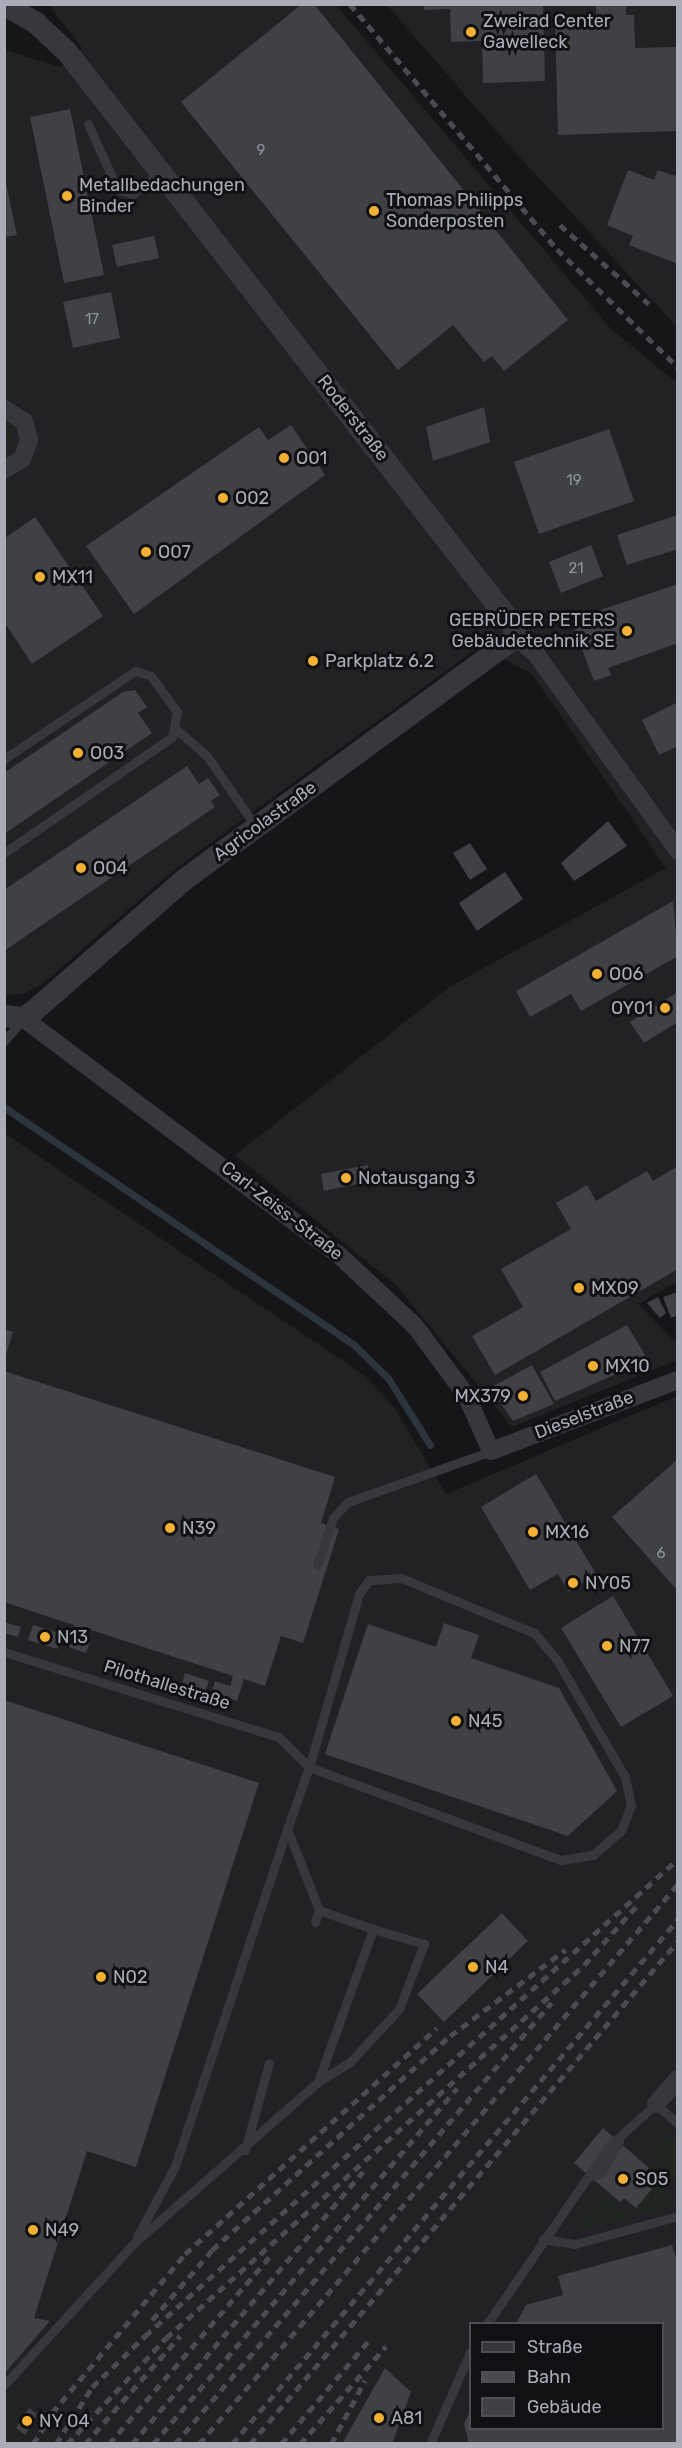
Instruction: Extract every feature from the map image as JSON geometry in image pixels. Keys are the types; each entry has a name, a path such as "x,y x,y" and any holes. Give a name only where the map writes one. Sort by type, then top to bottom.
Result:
{"street":[{"name":"Roderstraße","path":"4,5 36,23 67,52 507,616 516,637 536,654 678,851"},
{"path":"4,409 24,422 29,440 22,459 4,470"},
{"name":"Agricolastraße","path":"14,1017 132,922 256,827 516,637"},
{"name":"Carl-Zeiss-Straße","path":"14,1017 339,1255 415,1326 465,1395 491,1450"},
{"name":"Dieselstraße","path":"491,1450 678,1380"},
{"path":"656,2104 678,2079"}],"lane":[{"path":"88,124 118,190 133,194 161,172"},
{"path":"4,759 135,671 151,676 175,708 177,730 207,756 256,827"},
{"path":"4,854 177,730"},
{"path":"4,1041 14,1017"},
{"path":"317,1565 337,1512 355,1498 491,1450"},
{"path":"135,2242 174,2166 309,1767 359,1594 369,1580 382,1575 507,1618 534,1633 557,1660 625,1777 631,1805 621,1831 593,1855 561,1860 309,1767"},
{"name":"Pilothallestraße","path":"4,1652 279,1737 309,1767"},
{"path":"287,1829 319,1910 315,1922"},
{"path":"4,2385 135,2242 245,2151 318,2082 349,2063 399,2009 424,1944 319,1910"},
{"path":"318,2082 373,1929"},
{"path":"245,2151 269,2063"},
{"path":"489,2322 543,2239 590,2176 601,2173 619,2142 656,2104 678,2124"},
{"path":"543,2239 575,2244 678,2216"},
{"path":"429,2444 469,2356"}],"shaded area":[{"path":"49,5 336,5 611,329 677,383 678,1281 638,1304 677,1344 677,1360 512,1427 396,1285 235,1155 451,986 666,868 532,674 480,646 175,869 41,985 24,994 5,995 4,50 61,67 82,48"},
{"path":"387,5 677,5 677,327 504,140"},
{"path":"4,425 14,437 5,453 4,453"},
{"path":"4,1133 364,1375 394,1407 446,1494 677,1396 677,2443 5,2443"},
{"path":"664,2138 677,2141 677,2180 653,2156"},
{"path":"657,2183 677,2204 641,2214 636,2208"},
{"path":"605,2197 631,2218 579,2230"}],"building":[{"name":"Thomas Philipps Sonderposten","path":"302,4 314,4 568,320 504,371 492,356 484,362 453,325 398,370 181,102"},
{"path":"424,4 543,4 545,81 483,83 482,41 451,42 450,9 424,10"},
{"path":"596,4 626,4 626,15 634,15 635,48 678,47 678,131 558,135 555,18 596,16"},
{"name":"Metallbedachungen Binder","path":"70,109 104,275 64,283 30,117"},
{"path":"628,170 654,180 658,170 678,177 678,264 629,245 633,236 607,225"},
{"path":"4,174 17,235 4,237"},
{"path":"154,236 159,258 117,267 112,245"},
{"path":"111,292 120,338 73,348 63,302"},
{"path":"484,407 490,442 433,461 426,427"},
{"path":"291,425 325,475 134,614 86,546 259,427 268,440"},
{"path":"609,429 634,501 539,534 514,462"},
{"path":"678,515 678,549 627,565 617,535"},
{"name":"MX11","path":"35,517 103,616 32,664 5,623 5,538"},
{"path":"591,545 603,576 561,593 549,562"},
{"name":"GEBRÜDER PETERS Gebäudetechnik SE","path":"678,584 678,643 608,668 611,675 594,681 571,620"},
{"name":"O03","path":"135,690 147,707 138,713 152,733 4,834 4,773 123,692"},
{"path":"678,702 678,746 659,755 642,720"},
{"name":"O04","path":"187,766 199,784 208,778 220,795 211,801 215,807 4,951 4,890"},
{"path":"608,821 627,846 574,881 561,863"},
{"path":"470,843 487,869 470,880 453,853"},
{"path":"505,872 523,899 477,931 459,903"},
{"name":"O06","path":"673,901 678,956 581,1011 571,994 530,1017 516,991"},
{"name":"OY01","path":"678,992 678,1022 644,1043 630,1022"},
{"name":"Notausgang 3","path":"368,1165 371,1181 324,1191 321,1174"},
{"name":"MX09","path":"678,1166 678,1269 495,1375 472,1336 523,1307 501,1269 571,1229 556,1203 587,1185 596,1201 647,1171 653,1181"},
{"path":"678,1292 678,1315 671,1318 663,1297"},
{"path":"658,1297 666,1313 660,1318 647,1303"},
{"name":"MX10","path":"627,1325 648,1360 555,1401 540,1372"},
{"path":"4,1329 13,1332 5,1358 4,1358"},
{"name":"MX379","path":"532,1365 554,1404 513,1421 490,1388"},
{"name":"N39","path":"4,1371 335,1477 321,1523 339,1529 303,1643 281,1636 265,1686 244,1679 237,1701 222,1695 220,1702 210,1698 215,1681 230,1686 233,1676 82,1627 79,1639 90,1642 86,1653 68,1647 74,1625 4,1602"},
{"path":"678,1459 678,1591 612,1517"},
{"name":"MX16","path":"536,1474 596,1574 569,1592 558,1574 530,1590 481,1507"},
{"name":"N77","path":"613,1596 673,1696 621,1727 561,1628"},
{"path":"4,1622 21,1627 18,1637 4,1633"},
{"name":"N45","path":"444,1623 479,1635 471,1658 559,1688 617,1791 568,1836 325,1754 368,1624 436,1647"},
{"name":"N13","path":"33,1625 62,1634 57,1649 28,1640"},
{"path":"185,1673 209,1681 204,1696 181,1688"},
{"name":"N02","path":"4,1700 259,1783 136,2167 87,2151 34,2318 50,2321 4,2374"},
{"name":"N4","path":"502,1913 528,1941 444,2022 417,1994"},
{"path":"603,2128 649,2168 645,2173 657,2183 636,2208 624,2198 620,2202 574,2163"},
{"path":"672,2245 678,2265 678,2444 469,2444 464,2424 469,2413 469,2430 664,2430 664,2322 517,2322 526,2305 563,2295 558,2276"},
{"name":"A81","path":"385,2368 411,2392 392,2444 342,2444"},
{"name":"NY 04","path":"29,2408 37,2414 25,2435 16,2428"}],"waterway":[{"path":"4,1107 354,1345 388,1378 430,1445"}],"railway":[{"path":"350,4 557,249 678,367"},
{"path":"560,225 649,304"},
{"path":"56,2444 92,2387 145,2336 678,1859"},
{"path":"199,2444 678,1884"},
{"path":"67,2444 166,2338 584,1965 640,1902"},
{"path":"232,2444 678,1919"},
{"path":"250,2444 678,1941"},
{"path":"152,2320 212,2250 450,2036 565,1950"},
{"path":"175,2444 551,2003"},
{"path":"33,2444 52,2413 185,2254 437,2028"},
{"path":"153,2444 457,2088"},
{"path":"132,2444 363,2172"},
{"path":"109,2444 269,2257"},
{"path":"85,2444 180,2336"},
{"path":"281,2444 371,2338"},
{"path":"300,2444 386,2346"},
{"path":"331,2444 365,2380"}],"place":[{"name":"Zweirad Center Gawelleck","path":"471,32"},
{"name":"Metallbedachungen Binder","path":"67,196"},
{"name":"Thomas Philipps Sonderposten","path":"374,211"},
{"name":"O01","path":"284,458"},
{"name":"O02","path":"223,498"},
{"name":"O07","path":"146,552"},
{"name":"MX11","path":"40,577"},
{"name":"GEBRÜDER PETERS Gebäudetechnik SE","path":"627,631"},
{"name":"Parkplatz 6.2","path":"313,661"},
{"name":"O03","path":"78,753"},
{"name":"O04","path":"81,868"},
{"name":"O06","path":"597,974"},
{"name":"OY01","path":"665,1008"},
{"name":"Notausgang 3","path":"346,1178"},
{"name":"MX09","path":"579,1288"},
{"name":"MX10","path":"593,1366"},
{"name":"MX379","path":"523,1396"},
{"name":"N39","path":"170,1528"},
{"name":"MX16","path":"533,1532"},
{"name":"NY05","path":"573,1583"},
{"name":"N13","path":"45,1637"},
{"name":"N77","path":"607,1646"},
{"name":"N45","path":"456,1721"},
{"name":"N4","path":"473,1967"},
{"name":"N02","path":"101,1977"},
{"name":"S05","path":"623,2179"},
{"name":"N49","path":"33,2230"},
{"name":"A81","path":"379,2418"},
{"name":"NY 04","path":"27,2421"}]}
